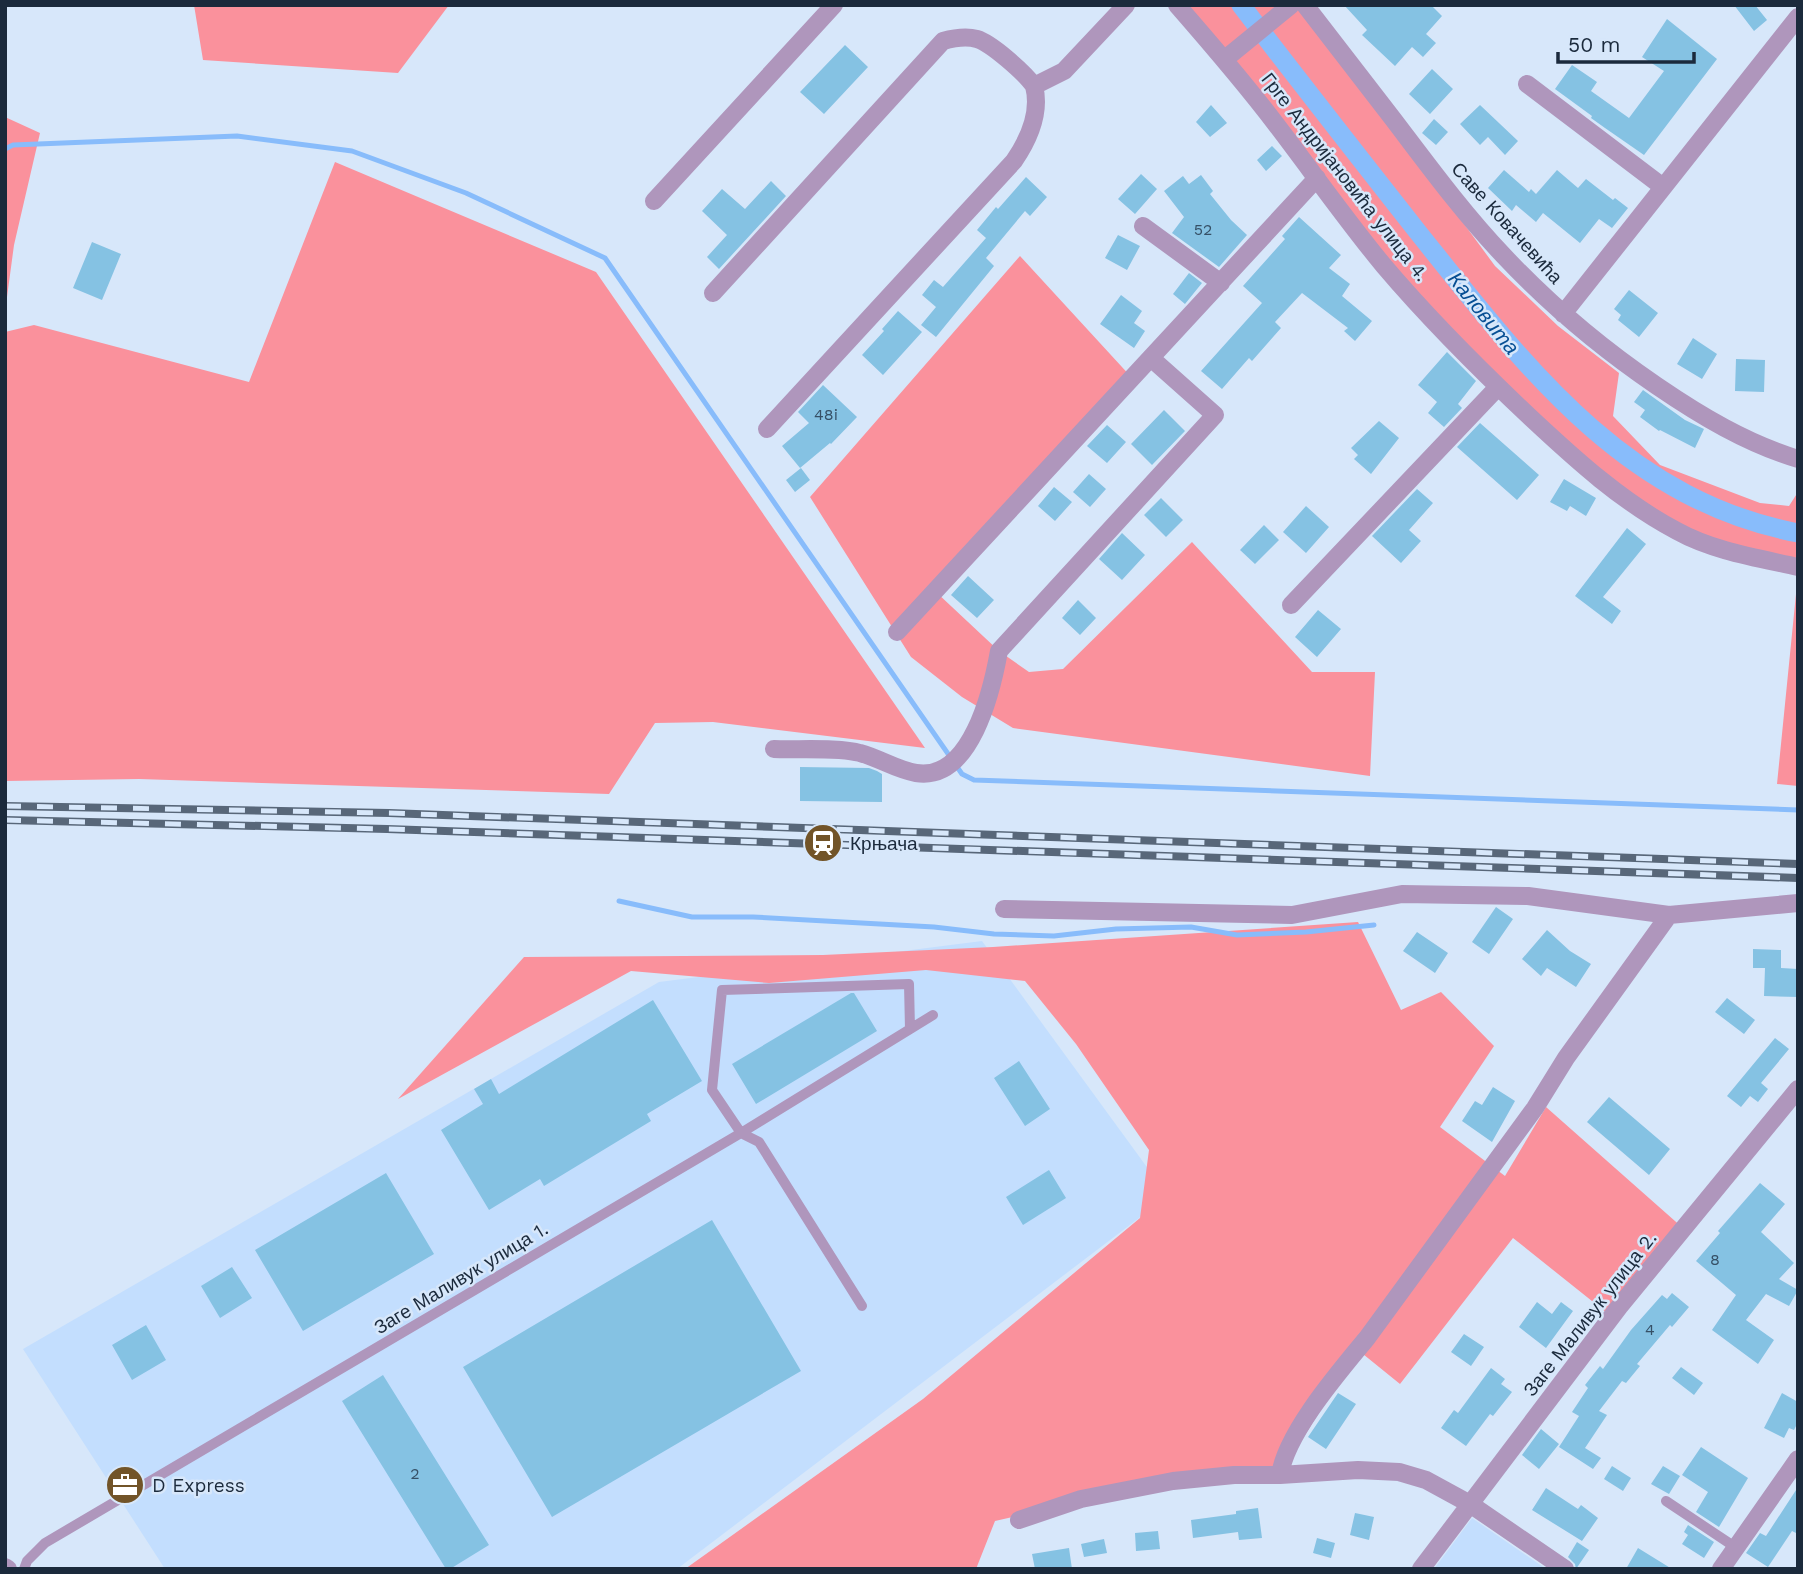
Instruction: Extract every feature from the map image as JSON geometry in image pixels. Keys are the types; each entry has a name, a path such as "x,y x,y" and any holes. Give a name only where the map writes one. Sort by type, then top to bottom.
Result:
{"street":[{"path":"654,201 834,5"},
{"path":"1034,86 1063,71 1126,5"},
{"name":"Грге Андријановића улица 4.","path":"1177,5 1225,59 1383,265 1498,387 1569,453 1609,487 1679,532 1708,544 1798,567"},
{"path":"1225,59 1294,6"},
{"name":"Саве Ковачевића","path":"1294,6 1501,253 1563,314 1691,410 1775,452 1798,459"},
{"path":"1563,314 1798,17"},
{"path":"713,293 943,41 973,38 982,41 1026,76 1034,86 1037,99 1035,115 1026,141 1014,161 767,429"},
{"path":"1527,84 1663,187"},
{"path":"897,632 1317,178"},
{"path":"1143,226 1221,283"},
{"path":"774,749 858,752 916,773 933,773 944,768 962,751 979,724 992,691 999,651 1216,415 1152,359"},
{"path":"1291,605 1498,387"},
{"path":"1004,909 1292,915 1402,894 1528,896 1669,915 1798,903"},
{"path":"1280,1475 1282,1461 1293,1440 1323,1396 1535,1108 1574,1048 1669,915"},
{"name":"Заге Маливук улица 2.","path":"1421,1569 1619,1307 1798,1089"},
{"path":"1721,1569 1798,1459"},
{"path":"1019,1520 1081,1499 1173,1481 1234,1475 1399,1472 1426,1480 1470,1504 1565,1569"}],"lane":[{"path":"862,1306 758,1142 741,1133 712,1090 722,990 909,984 909,1029"},
{"name":"Заге Маливук улица 1.","path":"23,1569 27,1561 45,1543 741,1133 933,1015"},
{"path":"1666,1501 1735,1547"}],"shaded area":[{"path":"194,5 449,5 398,73 203,60"},
{"path":"1177,5 1303,5 1495,266 1558,326 1619,373 1613,416 1660,465 1760,503 1789,506 1798,492 1798,565 1708,544 1569,453 1407,292"},
{"path":"5,117 40,133 14,245 5,312"},
{"path":"335,162 596,272 925,748 713,722 655,723 609,794 139,779 5,781 5,332 34,325 249,382"},
{"path":"1020,256 1133,379 936,592 999,651 1029,672 1063,669 1192,542 1312,672 1375,672 1370,776 1013,728 962,697 911,657 810,497"},
{"path":"1798,574 1798,786 1777,784"},
{"path":"1358,922 1401,1010 1441,992 1494,1046 1440,1127 1505,1176 1546,1107 1684,1229 1612,1317 1513,1238 1400,1384 1358,1350 1280,1475 1173,1481 995,1521 976,1569 685,1569 923,1399 1140,1218 1149,1150 1076,1044 1025,981 926,970 769,983 631,971 398,1099 524,957 823,955 993,947"},
{"name":"D Express","path":"982,941 1168,1196 677,1569 165,1569 23,1349 659,982"},
{"path":"1472,1518 1546,1569 1434,1569"}],"building":[{"path":"1344,5 1431,5 1442,16 1426,34 1436,43 1423,57 1412,47 1395,66 1362,35 1367,30"},
{"path":"1734,5 1755,5 1767,20 1754,31"},
{"path":"1667,19 1717,59 1644,155 1555,89 1572,65 1597,82 1591,91 1629,118 1664,71 1642,57"},
{"path":"845,45 868,67 824,114 800,92"},
{"path":"1432,69 1453,89 1430,114 1409,94"},
{"path":"1211,105 1227,123 1210,137 1196,122"},
{"path":"1480,105 1518,141 1505,155 1488,137 1480,145 1460,124"},
{"path":"1434,119 1448,132 1436,145 1422,133"},
{"path":"1272,146 1282,156 1266,171 1257,160"},
{"path":"1504,170 1529,192 1531,189 1536,194 1557,170 1578,188 1586,179 1628,208 1612,228 1599,219 1580,243 1543,213 1536,222 1516,205 1512,211 1488,188"},
{"path":"1141,174 1157,189 1135,214 1118,199"},
{"path":"1201,175 1213,191 1210,194 1247,235 1219,267 1172,233 1184,217 1164,191 1183,176 1189,184"},
{"path":"1026,177 1047,197 1030,216 1025,211 986,258 994,266 936,337 921,325 936,307 922,295 934,280 943,287 986,238 977,230"},
{"path":"771,181 786,196 719,269 707,257 727,235 702,211 722,189 745,209"},
{"path":"1299,217 1341,255 1329,268 1350,284 1342,296 1372,321 1355,341 1344,331 1348,328 1302,293 1275,322 1281,328 1252,361 1249,358 1222,389 1201,371 1262,303 1243,286 1285,239 1282,236"},
{"path":"1118,235 1140,246 1127,270 1105,258"},
{"path":"92,242 121,254 102,300 73,288"},
{"path":"1189,273 1202,283 1185,304 1173,294"},
{"path":"1629,290 1658,313 1639,337 1618,320 1621,315 1614,309"},
{"path":"1121,295 1142,311 1134,323 1145,331 1134,348 1100,324"},
{"path":"898,311 922,332 883,375 862,355"},
{"path":"1693,338 1717,354 1702,379 1677,364"},
{"path":"1447,352 1476,381 1458,404 1462,408 1444,427 1428,413 1437,402 1418,385"},
{"path":"1736,359 1765,360 1764,392 1735,391"},
{"path":"823,385 857,417 831,444 800,468 782,446 809,423 798,412"},
{"path":"1643,390 1685,420 1704,429 1695,448 1659,431 1640,417 1645,410 1634,402"},
{"path":"1164,410 1185,431 1152,465 1131,444"},
{"path":"1379,421 1399,438 1371,474 1354,459 1358,455 1351,448"},
{"path":"1480,423 1539,475 1517,500 1457,447"},
{"path":"1107,425 1126,442 1107,463 1087,446"},
{"path":"801,468 810,480 795,492 786,480"},
{"path":"1089,474 1106,489 1090,507 1073,492"},
{"path":"1564,479 1596,498 1586,516 1570,506 1567,511 1550,502"},
{"path":"1054,487 1072,502 1055,521 1038,506"},
{"path":"1417,489 1433,503 1409,530 1421,541 1401,563 1372,536"},
{"path":"1161,498 1183,520 1166,537 1144,515"},
{"path":"1306,506 1329,527 1306,553 1283,532"},
{"path":"1264,525 1279,540 1255,564 1240,550"},
{"path":"1627,528 1646,544 1603,597 1621,611 1612,624 1575,596"},
{"path":"1122,533 1145,555 1122,580 1099,559"},
{"path":"968,576 994,600 977,618 951,595"},
{"path":"1078,600 1096,618 1080,635 1062,618"},
{"path":"1318,610 1341,629 1317,657 1295,637"},
{"path":"800,767 869,768 877,771 882,774 882,802 800,801"},
{"path":"1496,907 1513,919 1489,954 1472,942"},
{"path":"1547,930 1570,951 1591,964 1576,987 1547,968 1541,976 1522,959"},
{"path":"1417,932 1448,953 1435,973 1403,951"},
{"path":"1753,949 1781,950 1781,968 1798,969 1798,997 1764,996 1765,968 1753,968"},
{"path":"854,993 877,1031 756,1104 732,1064"},
{"path":"1727,998 1755,1020 1744,1034 1715,1012"},
{"path":"653,1000 702,1081 647,1114 651,1121 544,1186 540,1179 489,1210 441,1130 483,1104 474,1089 491,1079 499,1094"},
{"path":"1775,1038 1789,1049 1761,1083 1768,1089 1758,1102 1750,1096 1741,1107 1727,1096"},
{"path":"1019,1061 1050,1109 1025,1126 994,1078"},
{"path":"1493,1087 1515,1101 1492,1142 1462,1121 1475,1101 1482,1105"},
{"path":"1609,1097 1670,1149 1649,1175 1587,1122"},
{"path":"1049,1170 1066,1198 1023,1225 1006,1197"},
{"path":"386,1173 434,1254 303,1331 255,1250"},
{"path":"1760,1183 1785,1204 1761,1232 1794,1263 1779,1279 1798,1290 1789,1306 1766,1294 1746,1320 1774,1340 1758,1364 1712,1330 1736,1295 1696,1261"},
{"path":"712,1220 801,1371 552,1517 463,1367"},
{"path":"232,1267 252,1298 220,1318 201,1286"},
{"path":"1672,1293 1689,1307 1672,1327 1670,1325 1637,1364 1640,1366 1626,1383 1622,1381 1599,1411 1607,1415 1585,1448 1601,1458 1593,1469 1559,1447 1579,1416 1572,1412 1588,1388 1585,1385 1600,1366 1603,1369 1631,1330 1662,1295 1667,1299"},
{"path":"1537,1302 1552,1314 1561,1302 1573,1311 1546,1348 1519,1327"},
{"path":"146,1325 166,1360 132,1380 112,1345"},
{"path":"1464,1334 1484,1347 1471,1366 1451,1352"},
{"path":"1681,1367 1703,1383 1694,1395 1672,1378"},
{"path":"1491,1368 1505,1379 1501,1384 1512,1392 1493,1416 1490,1414 1466,1446 1441,1428 1454,1410 1458,1413"},
{"path":"383,1375 489,1545 450,1569 446,1569 342,1401"},
{"path":"1338,1393 1356,1404 1326,1449 1308,1437"},
{"path":"1782,1393 1798,1402 1798,1422 1794,1430 1789,1428 1784,1438 1764,1428"},
{"path":"1541,1429 1559,1444 1539,1469 1522,1455"},
{"path":"1701,1447 1748,1478 1719,1527 1696,1512 1708,1492 1682,1475"},
{"path":"1612,1466 1631,1478 1623,1491 1604,1479"},
{"path":"1663,1466 1680,1476 1669,1494 1651,1484"},
{"path":"1798,1487 1798,1534 1792,1531 1768,1567 1746,1553 1760,1533 1766,1536"},
{"path":"1546,1488 1578,1509 1581,1505 1598,1518 1582,1541 1532,1510"},
{"path":"1258,1508 1262,1538 1239,1540 1238,1532 1193,1538 1191,1520"},
{"path":"1355,1513 1374,1517 1369,1540 1350,1535"},
{"path":"1688,1525 1714,1542 1704,1558 1682,1544 1688,1535 1684,1532"},
{"path":"1158,1531 1160,1549 1136,1551 1135,1533"},
{"path":"1317,1538 1335,1543 1331,1558 1313,1553"},
{"path":"1104,1539 1107,1553 1084,1557 1081,1544"},
{"path":"1577,1542 1589,1550 1576,1569 1568,1557"},
{"path":"1069,1548 1072,1569 1035,1569 1032,1554"},
{"path":"1638,1548 1672,1569 1626,1569"}],"waterway":[{"name":"Каловита","path":"1241,5 1496,329 1537,375 1581,418 1628,457 1679,490 1735,516 1798,533"},
{"path":"5,149 13,145 237,136 352,151 466,193 605,258 962,774 974,780 1798,810"},
{"path":"619,901 692,917 753,917 1054,936 1116,929 1191,927 1237,935 1374,925"}],"railway":[{"path":"5,806 389,813 1798,864"},
{"path":"5,820 387,829 1798,878"}],"place":[{"name":"Крњача","path":"823,843"},
{"name":"D Express","path":"125,1485"}]}
